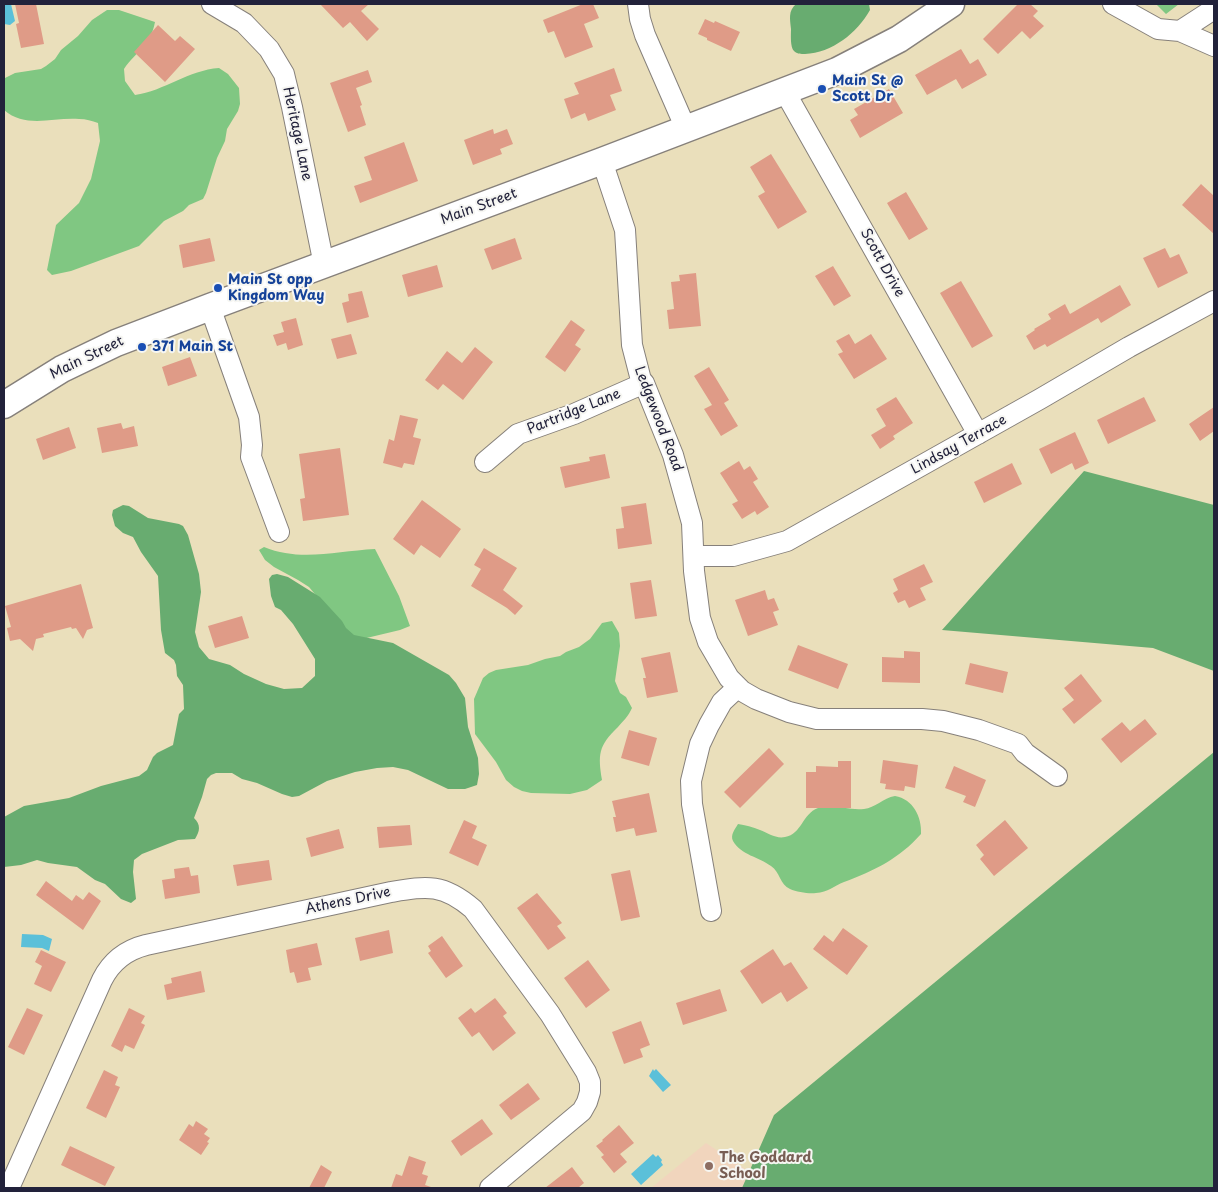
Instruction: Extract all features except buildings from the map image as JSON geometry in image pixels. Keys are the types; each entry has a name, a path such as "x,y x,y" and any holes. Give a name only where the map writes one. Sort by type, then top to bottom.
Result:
{"main road":[{"name":"Main Street","path":"4,405 84,357 210,306 602,161 836,71 865,58 906,35 951,4"}],"street":[{"name":"Heritage Lane","path":"212,4 244,23 269,49 284,74 324,265"},
{"path":"638,4 645,35 686,129"},
{"path":"1113,4 1158,29 1180,31 1214,46"},
{"path":"1180,31 1214,9"},
{"name":"Scott Drive","path":"785,92 978,434"},
{"name":"Ledgewood Road","path":"602,161 625,230 632,345 642,384 644,383 676,462 692,523 700,618 708,642 729,678 742,691 764,702 789,712 817,719 922,719 943,721 979,730 1018,744 1025,753 1057,776"},
{"name":"Lindsay Terrace","path":"694,556 733,556 787,541 1214,301"},
{"path":"210,306 249,417 252,445 251,456 279,532"},
{"name":"Partridge Lane","path":"485,462 518,434 574,414 642,384"},
{"path":"711,910 692,804 691,781 700,744 709,725 722,702 738,687"},
{"name":"Athens Drive","path":"9,1188 102,980 122,955 146,944 417,887 435,888 449,892 473,909 564,1034 582,1064 590,1082 589,1097 582,1111 490,1188"}],"shaded area":[{"name":"The Goddard School","path":"706,1143 774,1188 651,1188"}],"green space":[{"path":"796,4 869,4 870,10 851,34 834,46 815,53 801,54 794,51 791,41 790,15"},
{"path":"1156,4 1179,4 1166,14"},
{"path":"107,10 119,10 155,22 150,37 124,69 125,81 135,95 146,93 197,72 219,68 228,74 239,88 240,104 227,129 225,141 203,199 189,205 183,211 164,221 139,246 71,271 52,275 47,270 56,225 79,203 91,179 100,141 98,123 79,119 31,121 12,116 4,110 4,81 5,78 15,73 41,69 46,66 92,20"},
{"path":"1084,471 1214,505 1214,671 1153,648 942,630"},
{"path":"123,505 129,506 148,518 183,526 188,535 199,574 201,592 195,632 199,647 209,659 230,665 266,684 284,689 302,688 315,676 315,659 293,624 281,610 275,607 271,596 269,579 272,575 277,574 288,577 320,597 354,635 393,643 449,675 465,698 468,727 478,758 479,774 477,785 465,789 448,789 408,770 393,767 377,768 355,772 327,781 299,796 292,797 242,779 232,773 216,773 207,779 194,818 199,828 195,839 178,840 142,854 134,860 133,872 136,899 131,903 121,899 105,884 95,880 77,867 37,860 21,865 4,867 4,817 24,806 69,798 101,786 139,776 147,770 157,753 173,745 179,714 184,709 183,685 177,676 174,660 165,653 161,630 158,576 133,537 123,533 115,526 112,515 113,510"},
{"path":"264,547 291,554 305,555 375,549 399,596 410,626 354,641 309,587 265,560 259,550"},
{"path":"612,621 619,633 620,646 615,681 620,693 626,697 632,708 603,746 600,757 602,780 587,790 570,794 531,793 514,787 506,780 496,762 475,734 474,699 483,678 496,670 528,665 560,656 579,647 590,639 602,623"},
{"path":"1214,752 1214,1188 742,1188 774,1115"},
{"path":"895,796 907,801 915,810 920,821 921,834 913,843 886,863 824,891 807,893 790,889 782,882 774,869 741,850 732,839 733,832 738,824 775,836 785,837 795,832 808,815 818,808 829,806 864,809"}],"water":[{"path":"4,4 11,4 15,21 10,25 4,24"},
{"path":"22,934 43,935 52,939 49,951 42,948 21,947"},
{"path":"653,1069 654,1071 656,1069 671,1085 663,1092 649,1076"},
{"path":"653,1154 656,1157 658,1155 663,1165 641,1185 631,1174"}],"place":[{"name":"Main St @ Scott Dr","path":"822,89"},
{"name":"Main St opp Kingdom Way","path":"218,288"},
{"name":"371 Main St","path":"142,347"},
{"name":"The Goddard School","path":"709,1166"}]}
